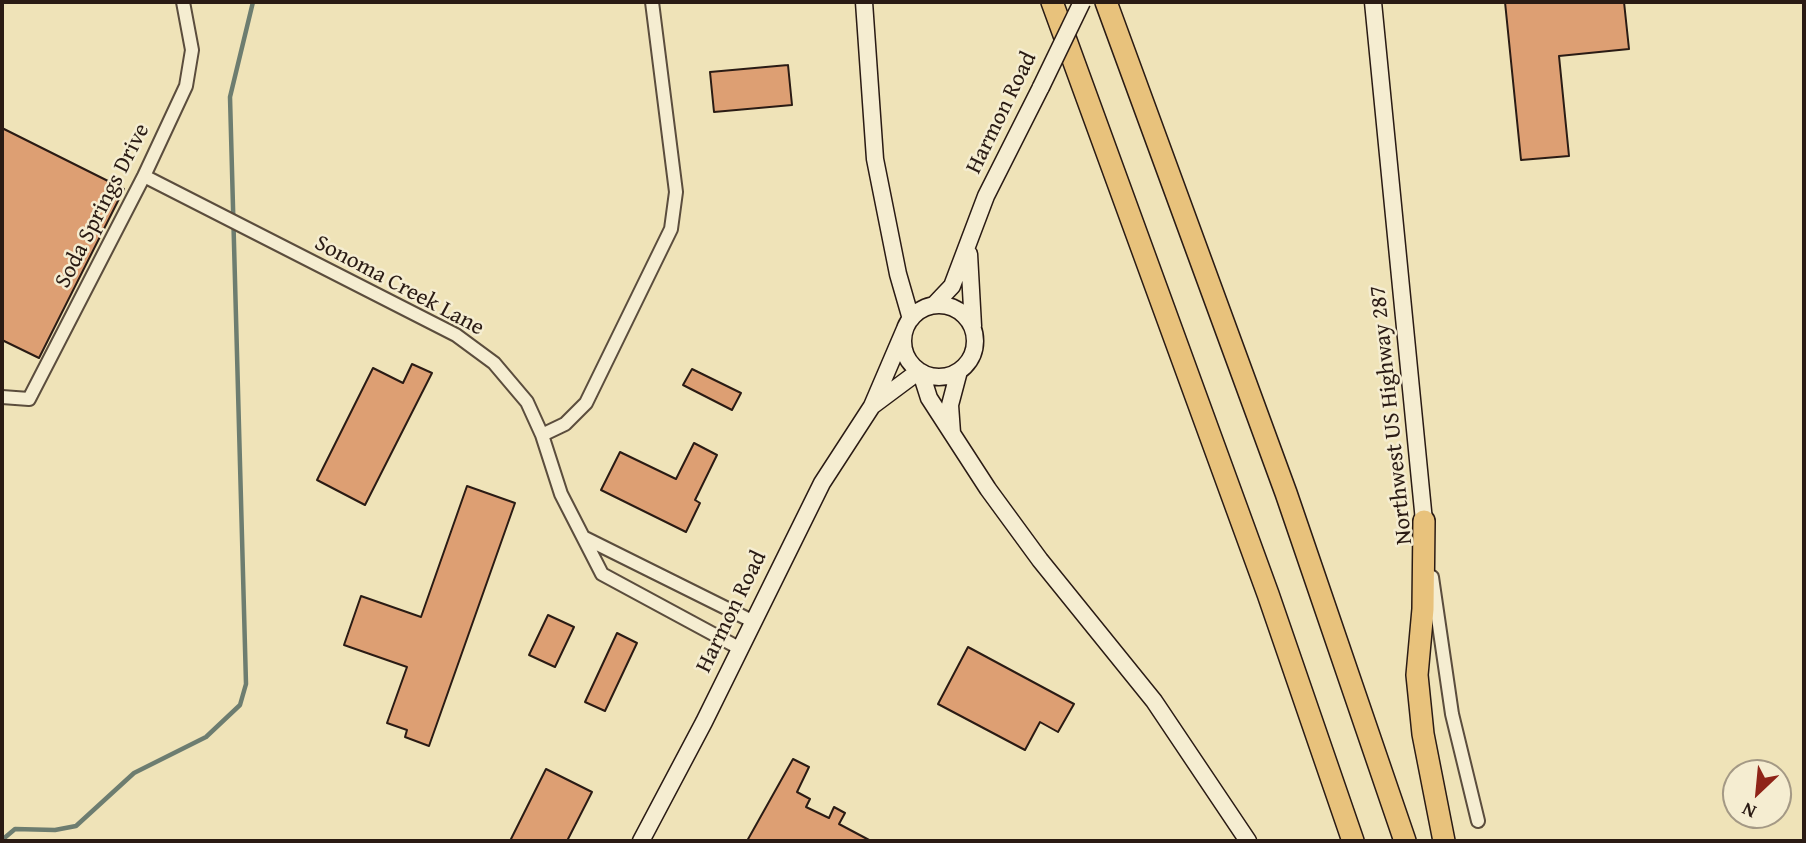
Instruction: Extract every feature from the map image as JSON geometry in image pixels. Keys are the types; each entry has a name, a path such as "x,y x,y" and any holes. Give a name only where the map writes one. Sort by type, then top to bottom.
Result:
{"highway":[{"path":"1052,2 1268,594 1353,841"},
{"path":"1106,2 1286,493 1405,841"},
{"path":"1424,521 1423,609 1417,676 1423,734 1444,841"}],"main road":[{"path":"864,2 875,159 908,324 905,352 920,372 929,398 952,435 1040,560 1190,750 1248,841"},
{"name":"Harmon Road","path":"934,305 952,286 969,248 991,184 1082,2"},
{"name":"Northwest US Highway 287","path":"1373,2 1424,521"},
{"name":"Harmon Road","path":"969,248 970,306 975,338"},
{"path":"908,324 934,305 944,305 962,313 973,329 974,351 959,372 950,405 952,435"},
{"name":"Harmon Road","path":"641,841 704,722 822,483 872,406 908,324"},
{"path":"920,372 947,377 959,372"},
{"name":"Harmon Road","path":"872,406 920,372"}],"street":[{"name":"Soda Springs Drive","path":"3,398 29,398 144,176 186,86 192,50 183,2"},
{"path":"542,435 565,424 586,403 671,229 676,192 652,2"},
{"name":"Sonoma Creek Lane","path":"144,176 174,194 456,335 494,363 527,402 542,435 561,494 602,574 739,648"},
{"name":"Northwest US Highway 287","path":"1424,521 1452,715 1478,821"},
{"path":"585,538 752,621"}],"building":[{"path":"1505,2 1624,2 1629,49 1559,56 1569,156 1521,160"},
{"path":"788,65 792,105 714,112 710,72"},
{"path":"2,128 124,189 39,358 2,340"},
{"path":"412,364 432,373 365,505 317,480 373,368 403,383"},
{"path":"692,369 741,393 732,410 683,385"},
{"path":"694,443 717,455 695,500 700,503 686,532 601,490 620,452 676,479"},
{"path":"467,486 515,503 429,746 405,737 407,730 387,723 407,667 344,645 361,596 421,617"},
{"path":"548,615 574,627 555,667 529,655"},
{"path":"617,633 637,643 605,711 585,702"},
{"path":"968,647 1074,704 1058,732 1040,722 1025,750 938,704"},
{"path":"793,759 809,767 797,792 810,799 806,807 829,818 834,807 845,813 839,824 871,841 747,841"},
{"path":"546,769 592,792 567,841 510,841"}],"waterway":[{"path":"2,840 15,829 55,830 76,826 134,773 206,737 240,705 246,684 230,97 253,2"}]}
